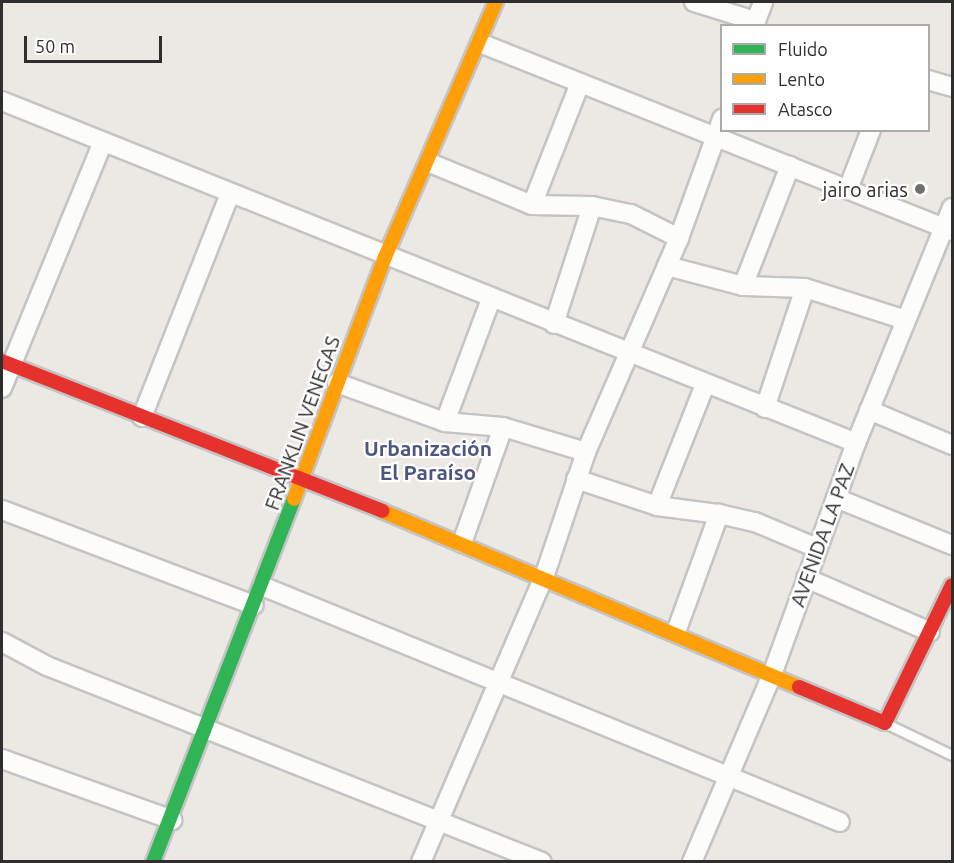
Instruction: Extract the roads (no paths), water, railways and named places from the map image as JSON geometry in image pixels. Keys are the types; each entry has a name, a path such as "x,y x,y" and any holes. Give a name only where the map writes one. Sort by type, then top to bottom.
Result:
{"street":[{"name":"FRANKLIN VENEGAS","path":"153,861 208,730 385,257 430,163 496,2"},
{"path":"694,2 755,23 763,2"},
{"path":"480,43 714,139 790,166 949,229"},
{"path":"930,81 952,87"},
{"path":"532,205 580,83"},
{"path":"2,101 102,144 856,443"},
{"path":"421,861 543,577 586,452 627,353 679,238 720,124"},
{"path":"848,189 870,132"},
{"path":"2,388 7,363 102,144"},
{"path":"430,163 532,205 592,206 630,214 679,238"},
{"path":"743,286 790,166"},
{"path":"142,417 230,194"},
{"path":"554,324 592,206"},
{"name":"AVENIDA LA PAZ","path":"692,861 726,776 773,672 868,410 906,320 949,229 952,208"},
{"path":"667,266 743,286 805,288 906,320"},
{"path":"765,408 805,288"},
{"path":"445,422 491,299"},
{"path":"7,363 142,417 303,477 773,672 885,723 952,585"},
{"path":"337,383 445,422 503,428 586,452"},
{"path":"657,506 705,385"},
{"path":"868,410 952,445"},
{"path":"462,543 503,428"},
{"path":"576,479 657,506 719,514 754,522 817,548"},
{"path":"836,498 952,545"},
{"path":"2,510 254,604"},
{"path":"676,632 719,514"},
{"path":"806,578 930,632"},
{"path":"262,586 840,822"},
{"path":"2,642 47,666 542,861"},
{"path":"2,759 172,820"}],"lane":[{"path":"885,723 952,754"}],"place":[{"name":"jairo arias","path":"920,189"}],"district":[{"name":"Urbanización El Paraíso","path":"428,460"}]}
